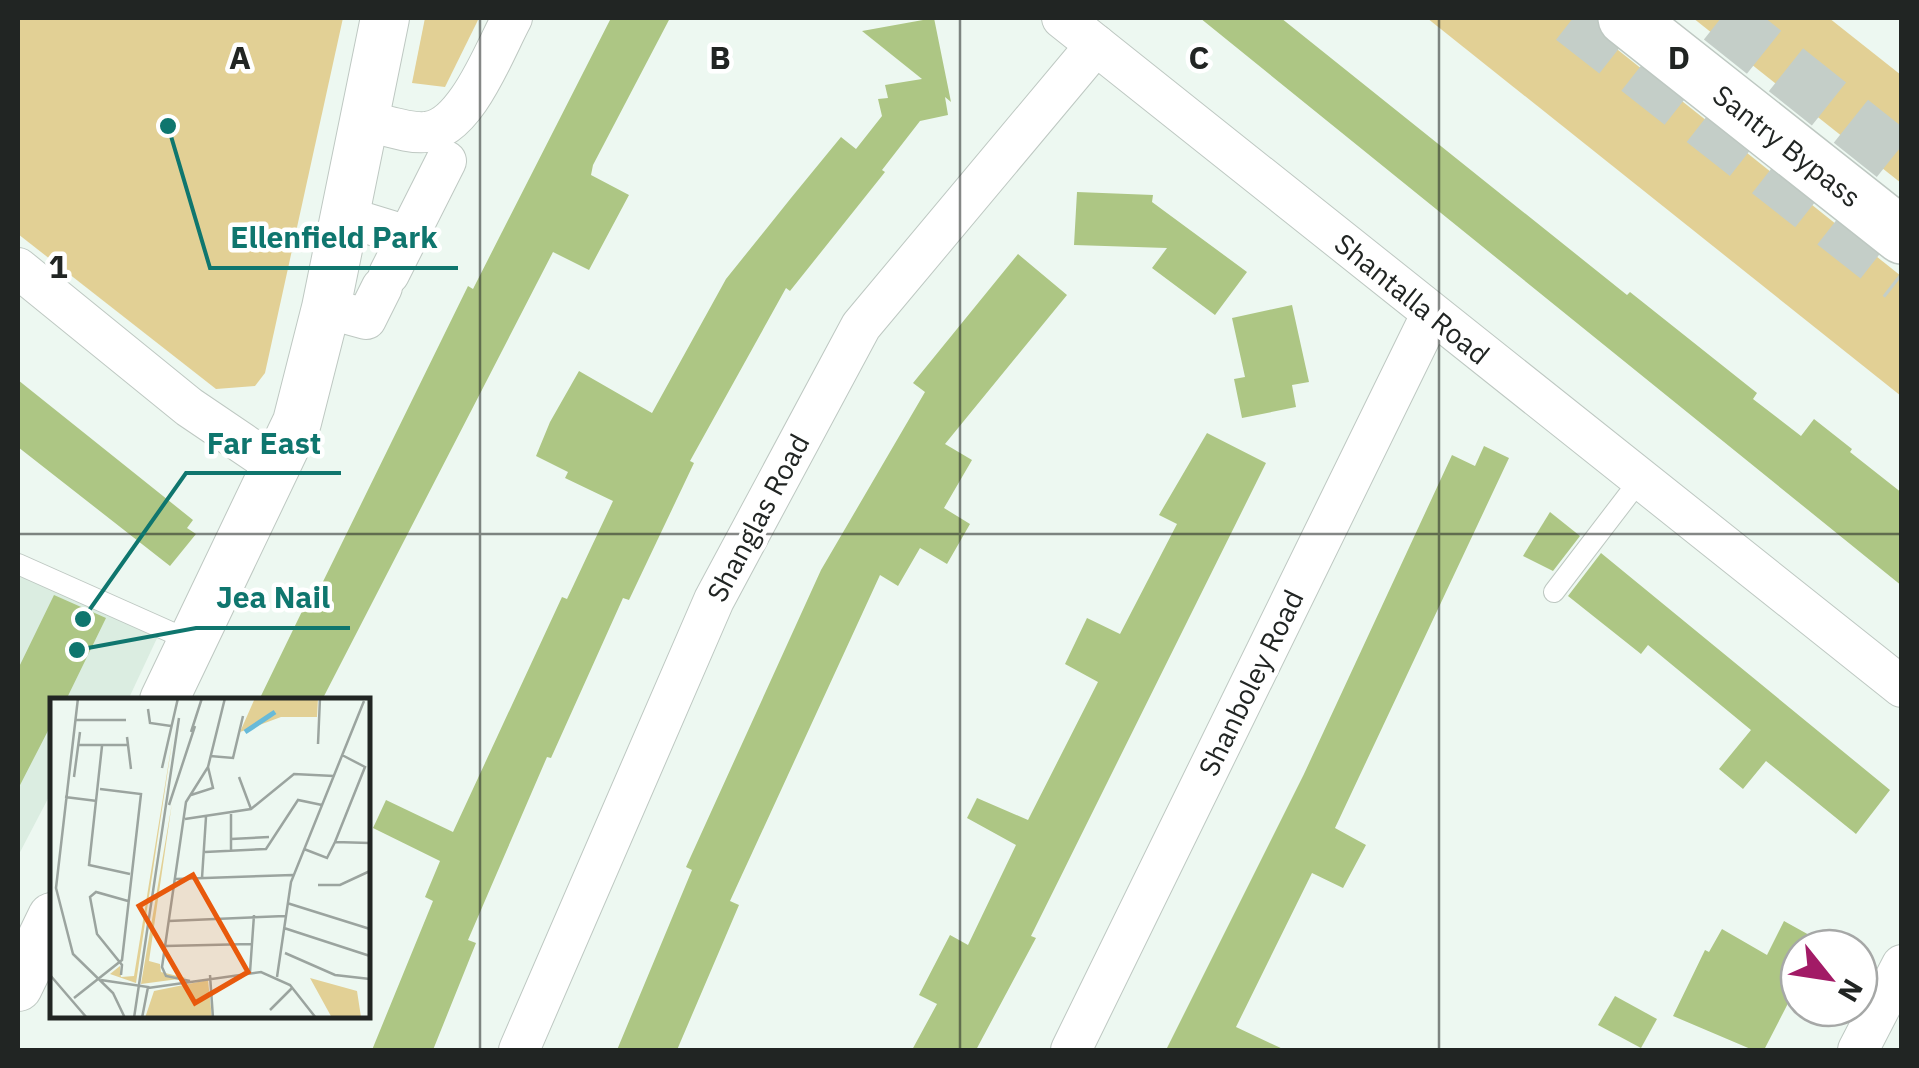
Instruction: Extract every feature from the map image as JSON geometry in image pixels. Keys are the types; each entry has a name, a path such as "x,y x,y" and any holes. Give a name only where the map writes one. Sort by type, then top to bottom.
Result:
{"main road":[{"name":"Santry Bypass","path":"1626,18 1902,236"}],"street":[{"path":"165,698 279,468 312,373 386,18"},
{"path":"365,121 426,132 451,123 475,88 512,18"},
{"name":"Shantalla Road","path":"1062,18 1430,315 1642,477 1902,687"},
{"name":"Shanglas Road","path":"519,1050 714,600 861,326 1096,44"},
{"path":"326,308 366,319 446,161"},
{"path":"346,217 408,236"},
{"path":"18,268 189,408 279,468"},
{"name":"Shanboley Road","path":"1071,1050 1430,315"},
{"path":"18,987 50,921"},
{"path":"1858,1050 1902,965"}],"lane":[{"path":"1554,592 1642,477"},
{"path":"18,564 195,642"}],"shaded area":[{"path":"18,18 343,18 265,373 255,386 216,389 18,234"},
{"path":"425,18 479,18 445,87 412,83"},
{"path":"1427,18 1577,18 1603,38 1901,276 1901,396"},
{"path":"1693,18 1829,18 1901,75 1901,183"},
{"path":"18,554 166,619 129,698 50,698 50,795 18,856"}],"building":[{"path":"611,18 670,18 593,165 591,175 629,195 589,270 553,252 323,698 260,698 308,599 313,602 468,286 473,289"},
{"path":"934,18 951,102 945,97 948,115 920,121 882,170 885,172 790,291 786,288 690,461 694,463 629,600 623,598 551,758 547,757 468,940 476,943 433,1050 372,1050 433,901 425,897 440,861 373,828 386,800 453,832 562,597 567,599 613,501 565,478 568,472 536,456 550,422 579,371 652,413 726,279 791,198 841,137 856,149 882,116 878,99 888,98 885,85 922,79 862,31"},
{"path":"1200,18 1281,18 1627,295 1630,292 1757,393 1753,399 1801,436 1814,419 1852,449 1850,452 1902,493 1902,586"},
{"path":"1077,192 1153,195 1152,202 1247,272 1215,315 1152,268 1167,248 1074,245"},
{"path":"1018,254 1067,295 945,444 972,460 944,508 970,524 947,564 920,548 898,586 880,575 730,901 739,905 677,1050 617,1050 692,870 686,867 821,570 925,392 913,383"},
{"path":"1292,305 1309,382 1292,385 1296,407 1242,418 1234,379 1245,377 1232,318"},
{"path":"18,380 193,520 187,528 196,534 170,566 18,447"},
{"path":"1207,433 1266,463 1031,936 1036,938 976,1050 912,1050 937,1004 919,995 950,935 968,945 1016,845 967,818 977,798 1028,820 1098,682 1065,664 1087,618 1120,634 1177,524 1159,515"},
{"path":"1484,446 1509,458 1335,828 1366,845 1343,888 1312,873 1236,1027 1285,1050 1166,1050 1304,774 1452,455 1475,466"},
{"path":"1550,512 1580,536 1553,571 1523,556"},
{"path":"1601,553 1890,790 1856,834 1766,761 1743,789 1719,769 1751,730 1648,645 1641,654 1568,596"},
{"path":"54,595 106,618 67,698 50,698 50,727 18,789 18,669"},
{"path":"1722,929 1767,955 1779,931 1779,1021 1764,1050 1753,1050 1673,1016 1705,950 1709,952"},
{"path":"1615,996 1657,1019 1641,1048 1598,1025"}],"tunnel":[{"path":"1573,18 1902,276"},
{"path":"1721,18 1902,162"}],"place":[{"name":"Ellenfield Park","path":"168,126"},
{"name":"Far East","path":"83,619"},
{"name":"Jea Nail","path":"77,650"}]}
